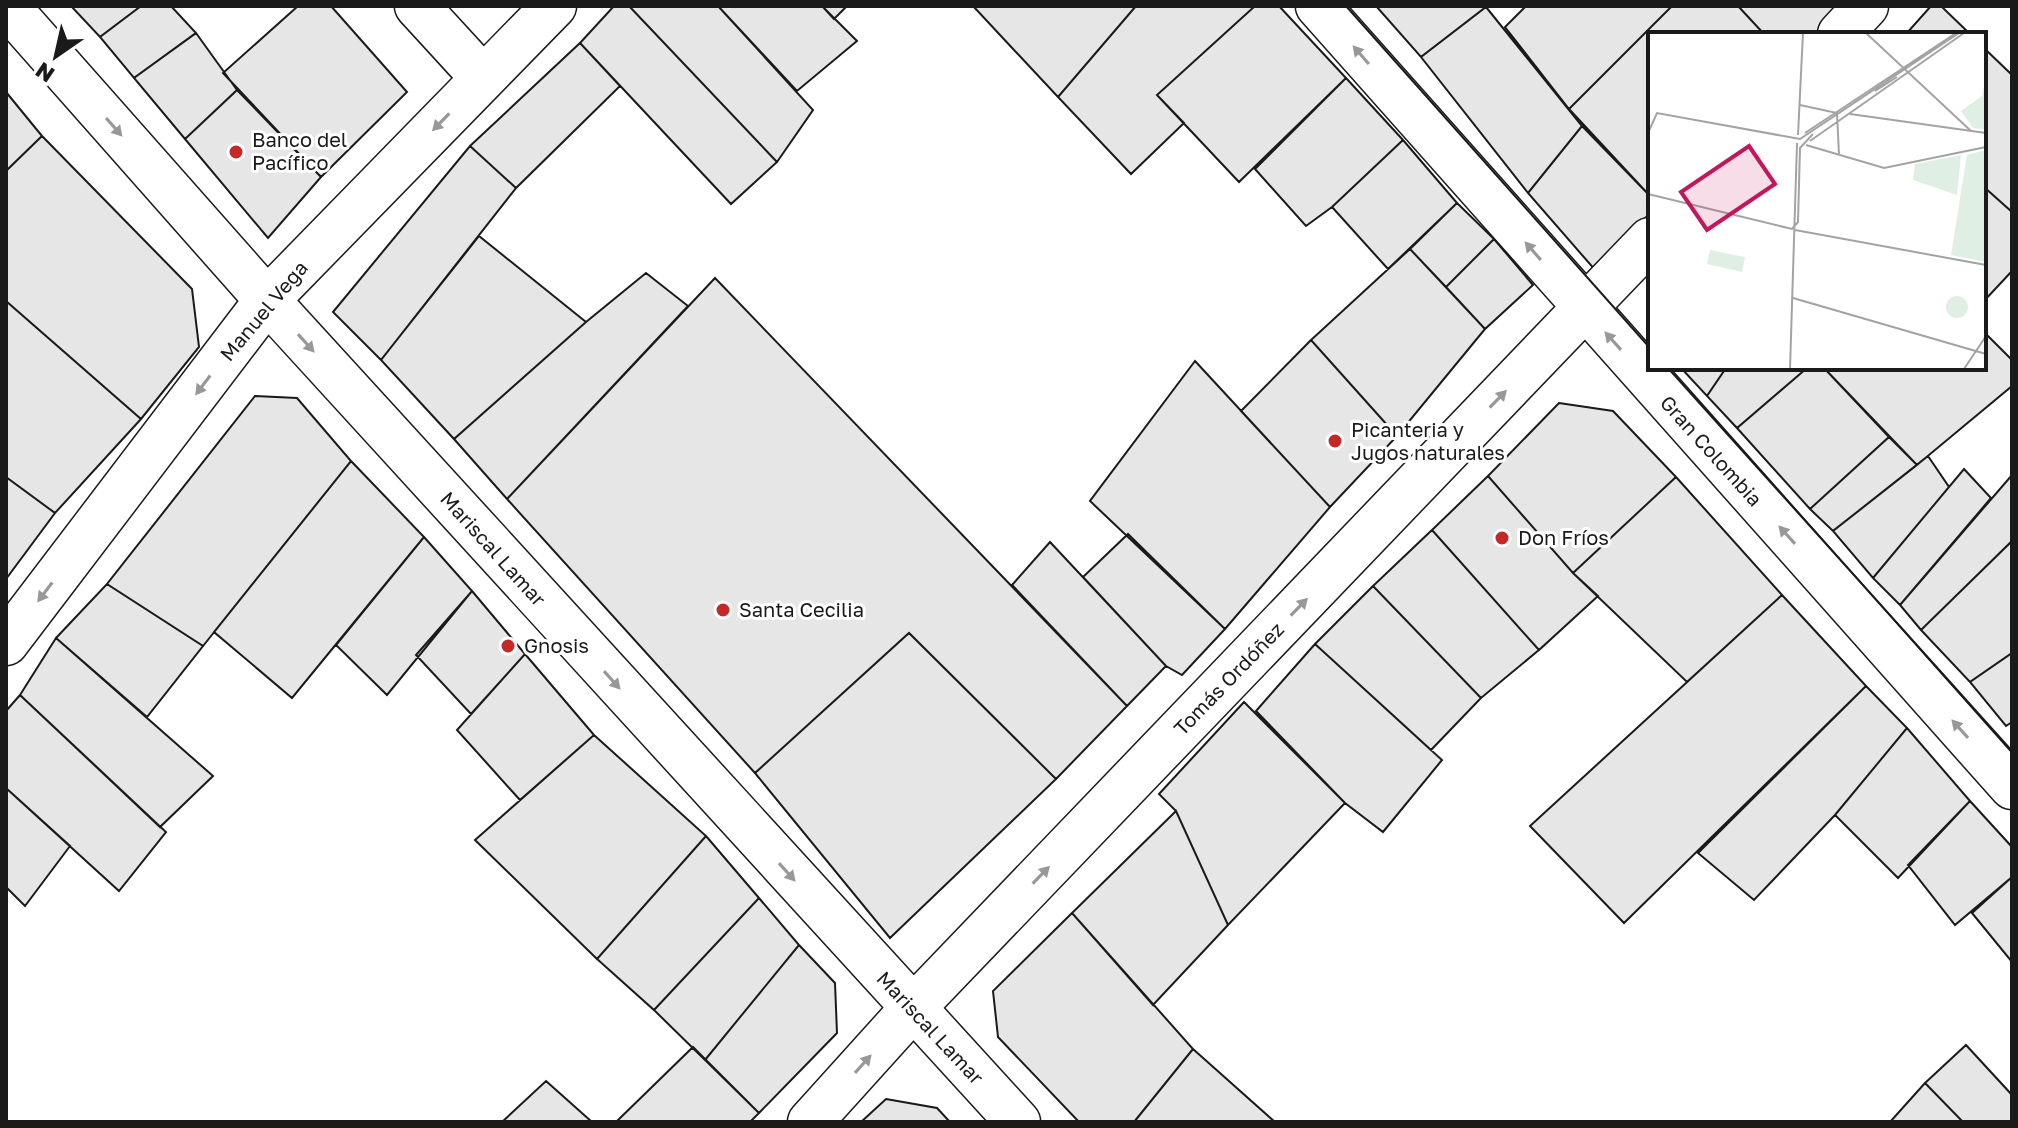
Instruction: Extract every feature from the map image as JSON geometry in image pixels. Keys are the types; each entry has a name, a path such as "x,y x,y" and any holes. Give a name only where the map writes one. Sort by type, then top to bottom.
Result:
{"street":[{"name":"Mariscal Lamar","path":"7,6 267,300 1018,1122"},
{"path":"417,6 483,78"},
{"name":"Manuel Vega","path":"6,643 267,300 554,6"},
{"name":"Gran Colombia","path":"1318,6 1584,309 2012,787"},
{"path":"1842,32 1866,6"},
{"name":"Tomás Ordóñez","path":"810,1122 912,1009 1648,242"}],"building":[{"path":"71,6 141,6 100,37"},
{"path":"141,6 171,6 196,33 134,78 100,37"},
{"path":"298,6 331,6 407,92 321,177 223,73"},
{"path":"614,6 629,6 777,162 731,204 580,43"},
{"path":"629,6 718,6 813,110 777,162"},
{"path":"718,6 822,6 857,41 797,91"},
{"path":"822,6 847,6 834,19"},
{"path":"973,6 1136,6 1058,97"},
{"path":"1136,6 1255,6 1157,95 1184,123 1131,174 1058,97"},
{"path":"1255,6 1279,6 1346,78 1239,182 1157,95"},
{"path":"1376,6 1487,6 1421,57"},
{"path":"1526,6 1672,6 1569,109 1505,27"},
{"path":"1672,6 1738,6 1762,32 1648,32 1648,194 1569,109"},
{"path":"1738,6 1842,6 1818,32 1762,32"},
{"path":"1931,6 1941,6 1968,32 1908,32"},
{"path":"1486,7 1582,126 1528,193 1421,57"},
{"path":"196,33 237,90 185,139 134,78"},
{"path":"580,43 620,86 516,188 470,146"},
{"path":"1986,50 2012,75 2012,212 1986,189"},
{"path":"1346,78 1403,140 1332,207 1306,226 1255,169"},
{"path":"237,90 321,177 268,238 185,139"},
{"path":"6,92 42,136 6,171"},
{"path":"1582,126 1648,194 1648,215 1596,271 1528,193"},
{"path":"42,136 192,289 199,347 141,419 6,301 6,171"},
{"path":"1403,140 1457,203 1388,269 1332,207"},
{"path":"470,146 516,188 381,360 333,312"},
{"path":"1986,189 2012,212 2012,271 1986,299"},
{"path":"1457,203 1494,239 1446,287 1410,249"},
{"path":"479,236 586,322 454,439 381,360"},
{"path":"1494,239 1533,285 1485,329 1446,287"},
{"path":"1410,249 1485,329 1397,436 1311,340"},
{"path":"646,273 688,306 507,499 454,439"},
{"path":"715,278 1127,706 1056,779 909,633 755,773 507,499"},
{"path":"6,301 141,419 55,513 6,477"},
{"path":"1986,334 2012,360 2012,386 1917,465 1826,370 1986,370"},
{"path":"1311,340 1397,436 1330,507 1241,411"},
{"path":"1195,361 1330,507 1225,629 1090,501"},
{"path":"1683,370 1725,370 1707,396"},
{"path":"1725,370 1805,370 1737,428 1707,396"},
{"path":"1805,370 1826,370 1889,437 1810,509 1737,428"},
{"path":"255,396 297,398 351,461 203,646 107,584"},
{"path":"1559,403 1613,411 1676,477 1573,573 1488,476"},
{"path":"1889,437 1917,465 1833,531 1810,509"},
{"path":"1928,456 1949,487 1873,578 1833,531"},
{"path":"351,461 424,537 292,698 214,632"},
{"path":"1964,469 1991,498 1900,605 1873,578"},
{"path":"2012,475 2012,541 1921,630 1900,605"},
{"path":"1488,476 1573,573 1598,596 1539,650 1432,530"},
{"path":"6,477 55,513 6,579"},
{"path":"1676,477 1782,595 1687,682 1573,573"},
{"path":"1432,530 1539,650 1481,698 1373,586"},
{"path":"1128,534 1225,629 1182,675 1166,666 1083,577"},
{"path":"424,537 472,591 387,695 336,645"},
{"path":"2012,541 2012,653 1970,682 1921,630"},
{"path":"1050,542 1166,666 1127,706 1012,585"},
{"path":"107,584 203,646 147,717 56,638"},
{"path":"1373,586 1481,698 1431,750 1315,644"},
{"path":"472,591 525,654 471,714 416,655"},
{"path":"1782,595 1866,686 1624,923 1530,826"},
{"path":"909,633 1056,779 890,938 755,773"},
{"path":"56,638 213,776 160,827 20,695"},
{"path":"1315,644 1442,760 1383,832 1345,803 1256,711"},
{"path":"2012,653 2012,722 2006,726 1970,682"},
{"path":"525,654 594,735 520,800 457,730"},
{"path":"1866,686 1907,728 1835,815 1754,900 1698,853"},
{"path":"20,695 166,832 119,891 6,788 6,711"},
{"path":"1244,702 1345,803 1228,925 1176,811 1159,794"},
{"path":"1907,728 1970,801 1898,878 1835,815"},
{"path":"594,735 706,836 597,959 475,840"},
{"path":"6,788 70,846 25,906 6,887"},
{"path":"1970,801 2012,847 2012,877 1955,925 1908,865"},
{"path":"1176,811 1228,925 1153,1005 1072,913"},
{"path":"706,836 759,898 654,1010 597,959"},
{"path":"2012,877 2012,962 1972,913"},
{"path":"759,898 799,945 705,1060 654,1010"},
{"path":"1072,913 1193,1049 1134,1122 1079,1122 998,1037 993,991"},
{"path":"799,945 835,983 837,1033 759,1113 705,1060"},
{"path":"1966,1045 2012,1095 2012,1122 1963,1122 1925,1083"},
{"path":"693,1047 759,1113 750,1122 616,1122"},
{"path":"1193,1049 1275,1122 1134,1122"},
{"path":"546,1081 592,1122 502,1122"},
{"path":"1925,1083 1963,1122 1890,1122"},
{"path":"886,1099 937,1108 950,1122 861,1122"}],"tram line":[{"path":"1346,6 1648,346"},
{"path":"1670,370 2012,751"}],"place":[{"name":"Banco del Pacífico","path":"236,152"},
{"name":"Picanteria y Jugos naturales","path":"1335,441"},
{"name":"Don Fríos","path":"1502,538"},
{"name":"Santa Cecilia","path":"723,610"},
{"name":"Gnosis","path":"508,646"}]}
